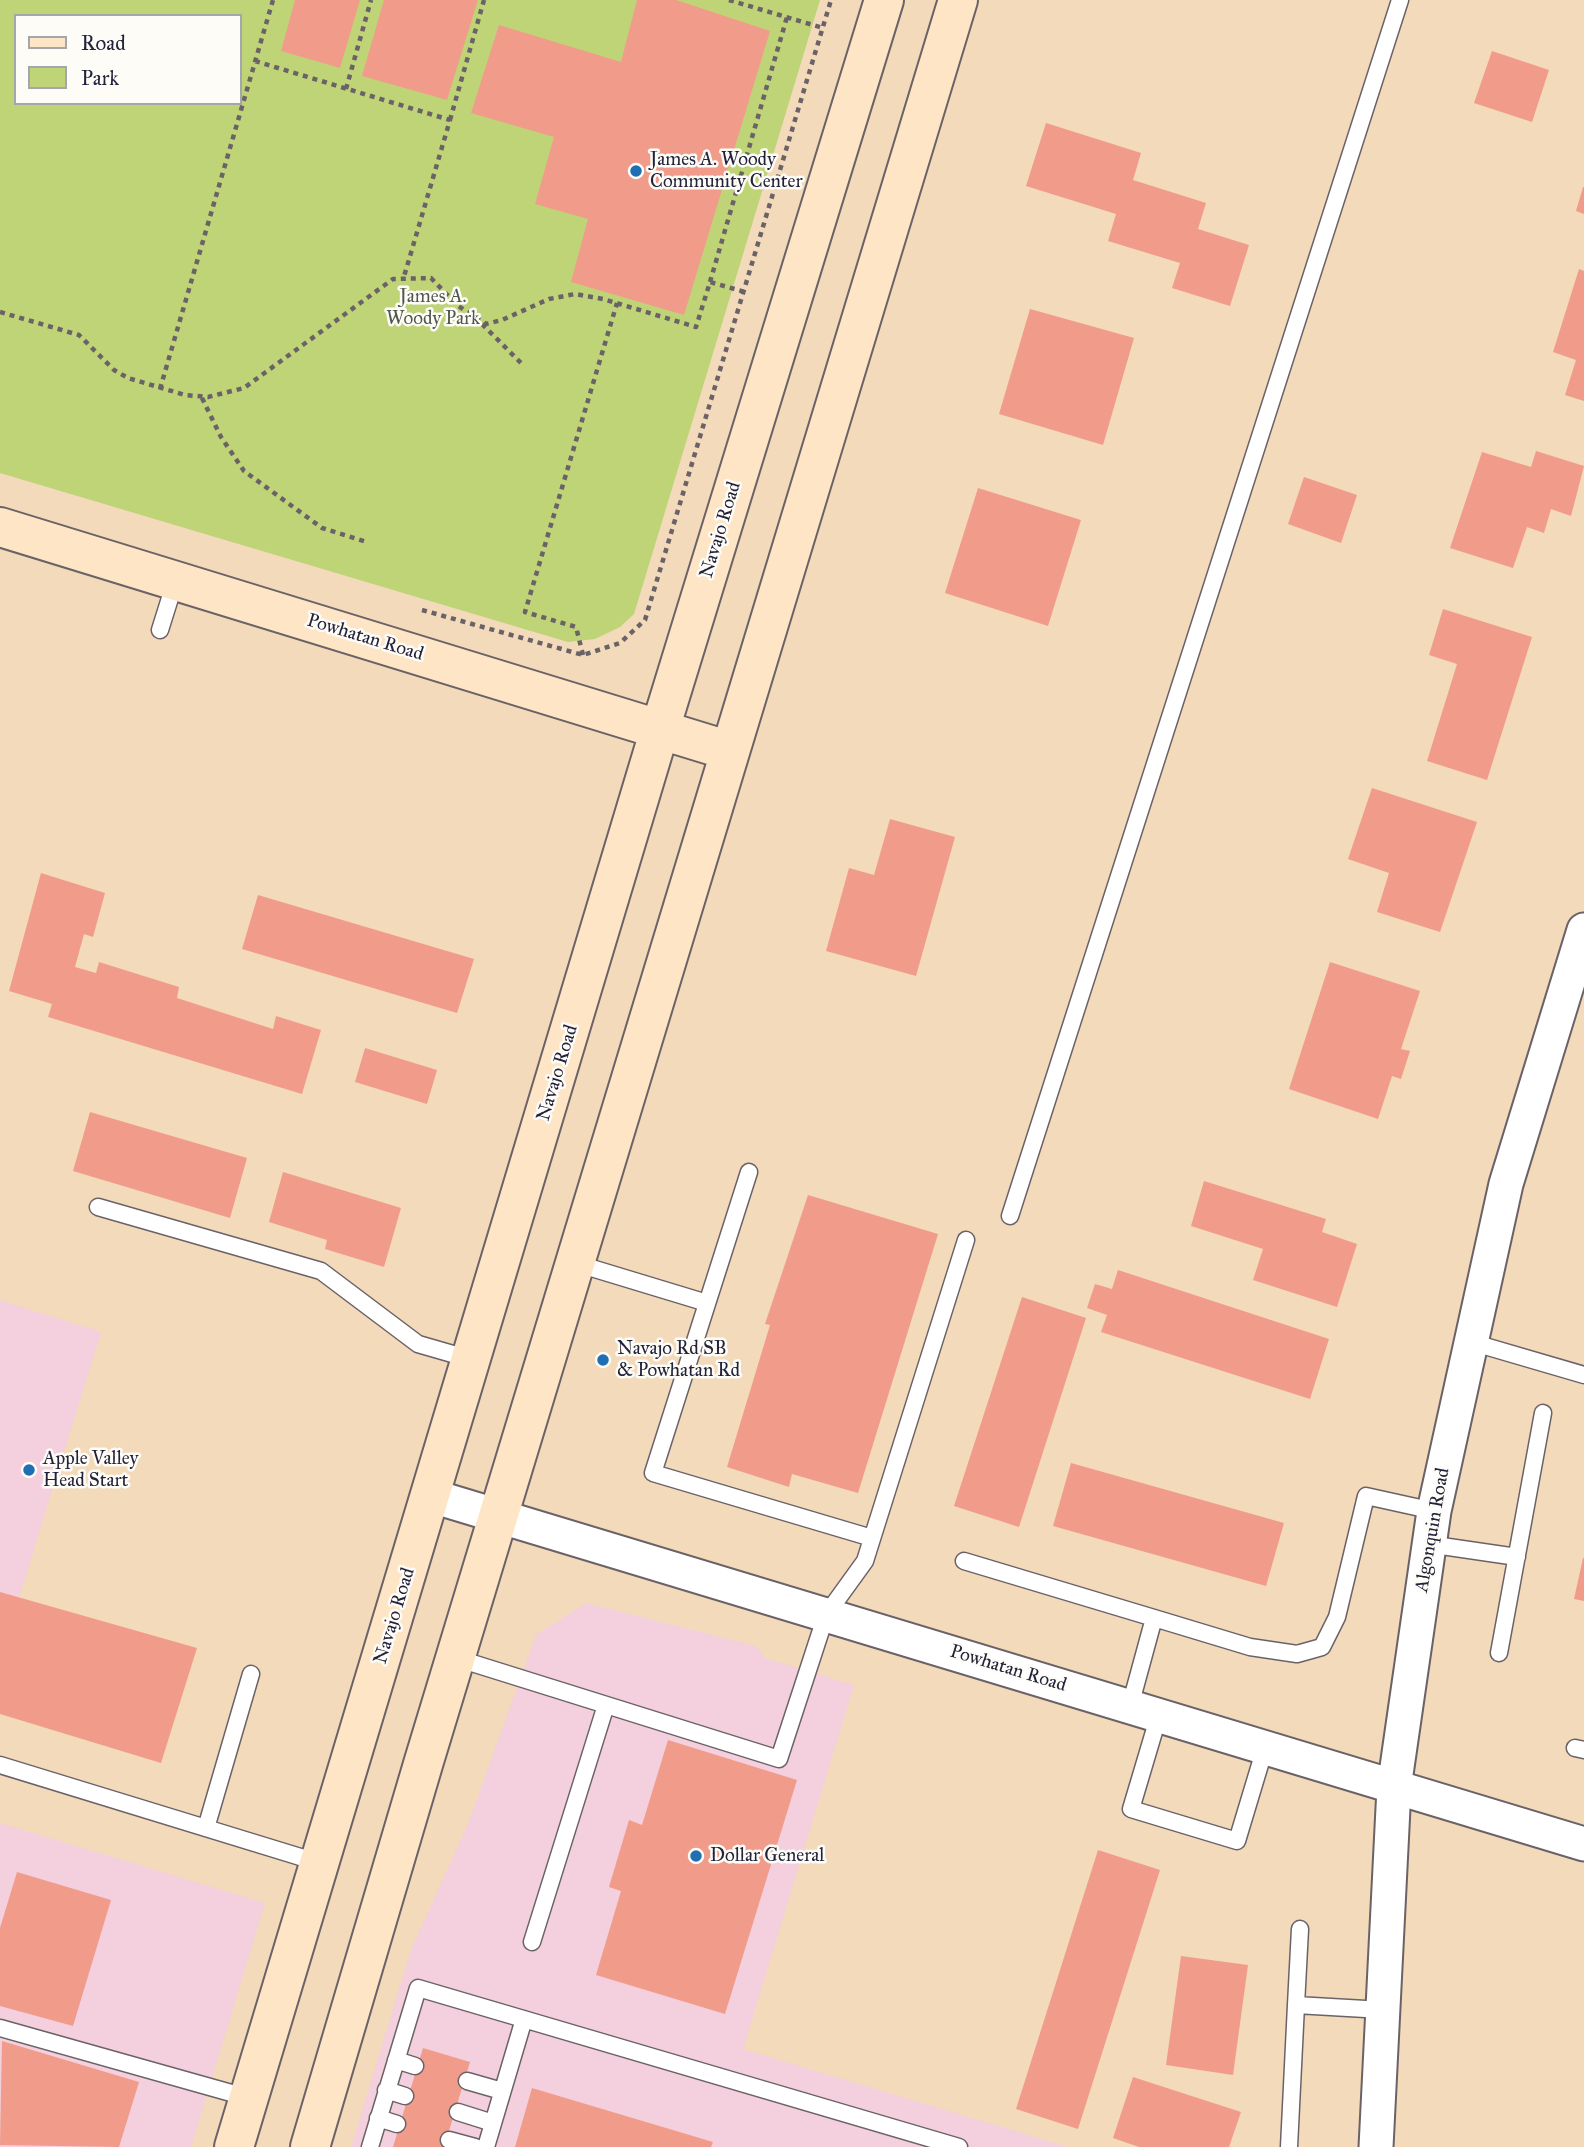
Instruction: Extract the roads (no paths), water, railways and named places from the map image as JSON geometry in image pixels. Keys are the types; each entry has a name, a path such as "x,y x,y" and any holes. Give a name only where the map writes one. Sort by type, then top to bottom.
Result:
{"main road":[{"name":"Navajo Road","path":"234,2147 432,1496 660,729 884,0"},
{"path":"310,2147 958,0"},
{"name":"Powhatan Road","path":"0,527 730,751"}],"street":[{"name":"Algonquin Road","path":"1376,2147 1394,1788 1434,1511 1507,1184 1584,930"},
{"name":"Powhatan Road","path":"432,1496 1584,1844"}],"lane":[{"path":"1010,1216 1400,0"},
{"path":"160,630 176,579"},
{"path":"749,1171 653,1473 872,1538"},
{"path":"98,1207 321,1271 418,1344 473,1359"},
{"path":"456,1658 779,1759 826,1615 865,1561 966,1240"},
{"path":"575,1263 707,1303"},
{"path":"1471,1342 1584,1375"},
{"path":"1499,1653 1543,1413"},
{"path":"964,1561 1251,1647 1297,1654 1322,1647 1337,1617 1366,1496 1434,1511"},
{"path":"1429,1544 1517,1557"},
{"path":"1154,1618 1131,1809 1237,1841 1265,1748"},
{"path":"206,1828 251,1674"},
{"path":"532,1942 606,1705"},
{"path":"0,1765 320,1863"},
{"path":"1289,2147 1300,1929"},
{"path":"372,2146 386,2090 418,1988 959,2147"},
{"path":"1296,2005 1383,2010"},
{"path":"486,2147 524,2019"},
{"path":"0,2028 248,2098"},
{"path":"396,2060 415,2066"},
{"path":"467,2081 502,2091"},
{"path":"386,2090 405,2096"},
{"path":"458,2112 493,2123"},
{"path":"378,2118 397,2124"},
{"path":"449,2140 475,2147"}],"place":[{"name":"James A. Woody Community Center","path":"636,171"},
{"name":"Navajo Rd SB & Powhatan Rd","path":"603,1360"},
{"name":"Apple Valley Head Start","path":"29,1470"},
{"name":"Dollar General","path":"696,1856"}],"park label":[{"name":"James A. Woody Park","path":"433,308"}]}
